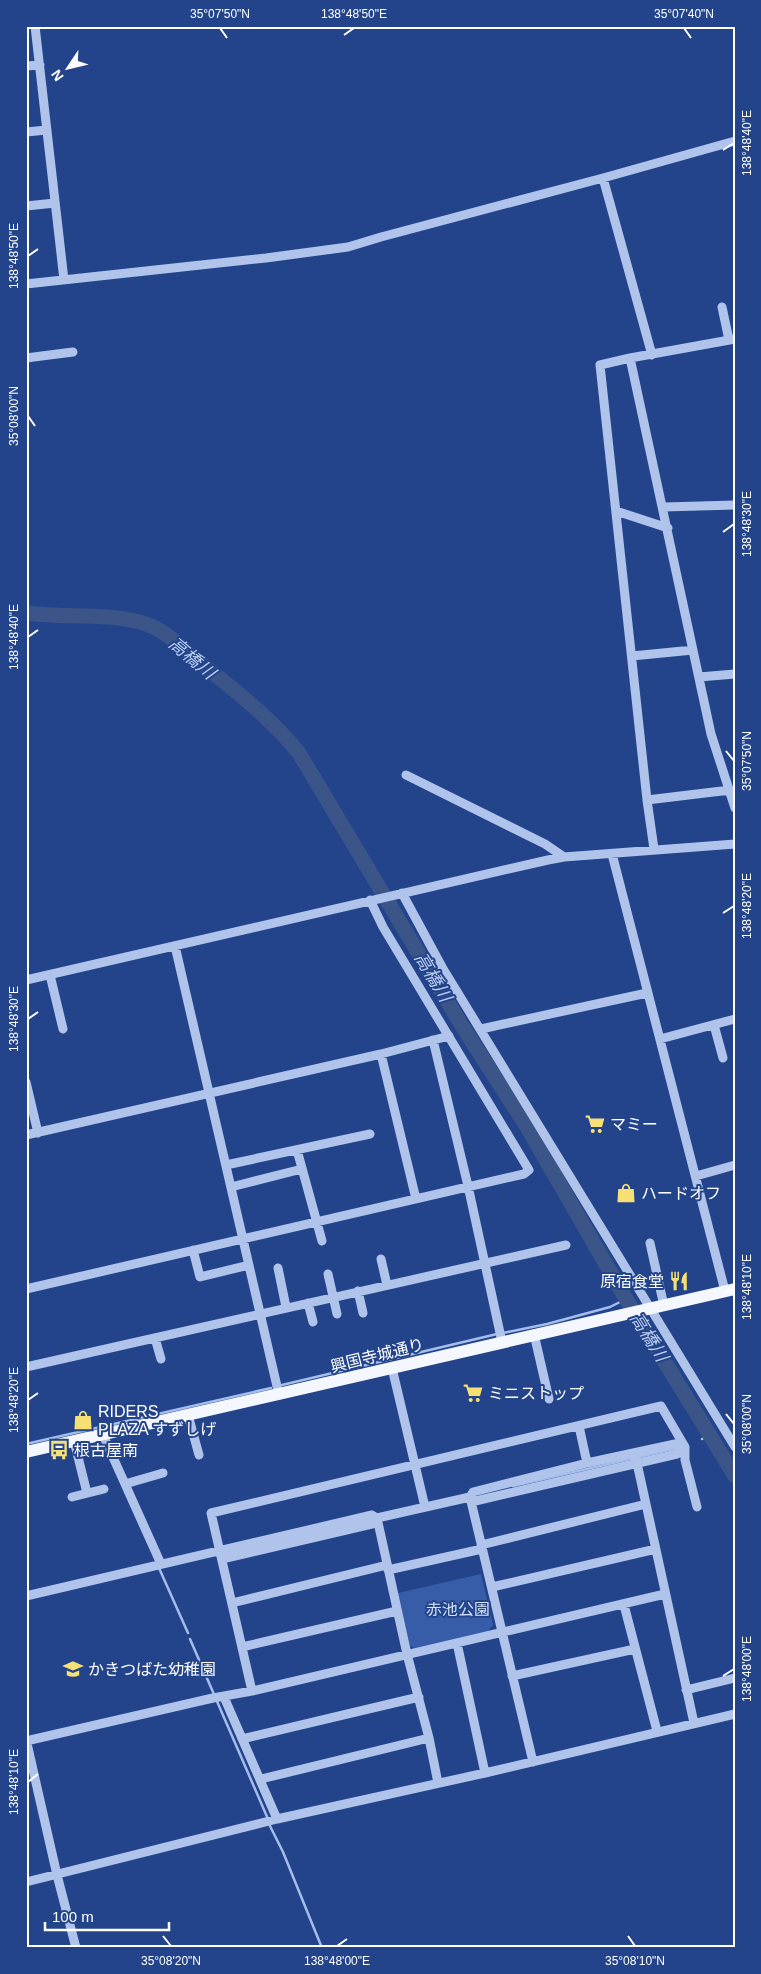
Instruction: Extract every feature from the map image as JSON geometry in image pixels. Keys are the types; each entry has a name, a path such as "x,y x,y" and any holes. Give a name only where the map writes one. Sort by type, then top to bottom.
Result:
{"main road":[{"name":"興国寺城通り","path":"26,1452 392,1368 501,1337 534,1334 730,1290"}],"street":[{"path":"35,26 64,280"},
{"path":"26,66 40,65"},
{"path":"26,132 47,130"},
{"path":"26,284 266,258 348,247 381,236 603,178 735,141"},
{"path":"603,178 652,355"},
{"path":"26,206 56,203"},
{"path":"654,849 647,800 600,365 732,340 722,306"},
{"path":"26,358 73,352"},
{"path":"630,358 664,508 711,734 734,803"},
{"path":"664,508 735,505"},
{"path":"616,511 668,528"},
{"path":"632,656 693,650"},
{"path":"699,677 735,674"},
{"path":"406,775 545,844 564,857"},
{"path":"647,800 730,790"},
{"path":"26,980 564,857 735,844"},
{"path":"612,854 696,1176 730,1290"},
{"path":"399,894 442,967 654,1308 731,1435 735,1447"},
{"path":"26,1289 524,1174 529,1170 383,927 370,900"},
{"path":"175,946 279,1395"},
{"path":"50,975 63,1029"},
{"path":"481,1029 647,992"},
{"path":"660,1039 735,1019"},
{"path":"714,1025 723,1058"},
{"path":"26,1135 381,1054 449,1036"},
{"path":"433,1040 468,1186 501,1337"},
{"path":"381,1054 416,1199"},
{"path":"26,1082 38,1133"},
{"path":"226,1165 370,1134"},
{"path":"297,1150 322,1241"},
{"path":"696,1176 735,1165"},
{"path":"230,1187 302,1169"},
{"path":"650,1244 654,1308"},
{"path":"26,1367 566,1245"},
{"path":"193,1250 200,1277 249,1266"},
{"path":"381,1259 387,1284"},
{"path":"278,1268 286,1308"},
{"path":"328,1274 337,1314"},
{"path":"358,1291 363,1313"},
{"path":"308,1303 313,1322"},
{"path":"534,1334 549,1399"},
{"path":"155,1338 161,1359"},
{"path":"392,1368 425,1507"},
{"path":"252,1691 210,1513 661,1406 685,1447 685,1460 696,1508"},
{"path":"188,1415 199,1455"},
{"path":"579,1426 586,1463"},
{"path":"103,1435 161,1564"},
{"path":"74,1441 87,1493"},
{"path":"533,1762 470,1499 472,1492 586,1463 677,1454 685,1447"},
{"path":"26,1596 161,1564 221,1554 372,1515 377,1518 470,1499 636,1459"},
{"path":"636,1459 694,1723"},
{"path":"125,1484 164,1473"},
{"path":"72,1497 104,1489"},
{"path":"232,1604 482,1547 646,1504"},
{"path":"377,1518 438,1783"},
{"path":"492,1587 656,1550"},
{"path":"76,1948 26,1740 252,1691 665,1594"},
{"path":"624,1605 657,1731"},
{"path":"242,1647 397,1611"},
{"path":"457,1642 486,1773"},
{"path":"512,1676 635,1648"},
{"path":"686,1690 735,1678"},
{"path":"224,1697 277,1819"},
{"path":"242,1739 419,1697"},
{"path":"26,1882 277,1819 486,1773 735,1714"},
{"path":"261,1779 428,1738"}],"green space":[{"name":"赤池公園","path":"481,1574 493,1625 488,1631 415,1648 410,1646 398,1593"}],"waterway":[{"name":"高橋川","path":"26,613 126,619 156,628 178,643 251,704 276,727 299,753 462,1026 527,1127 626,1299 735,1476"},
{"path":"503,1333 547,1324 610,1307 626,1299"},
{"path":"282,1385 497,1334"},
{"path":"26,1444 271,1388"},
{"name":"高橋川","path":"702,1439 710,1434"},
{"path":"513,1486 678,1448"},
{"path":"159,1568 188,1633"},
{"path":"190,1639 268,1819"},
{"path":"269,1824 283,1852 322,1948"}],"place":[{"name":"マミー","path":"595,1124"},
{"name":"ハードオフ","path":"626,1193"},
{"name":"原宿食堂","path":"679,1281"},
{"name":"ミニストップ","path":"473,1393"},
{"name":"RIDERS PLAZA すずしげ","path":"83,1420"},
{"name":"根古屋南","path":"59,1450"},
{"name":"かきつばた幼稚園","path":"73,1669"}]}
